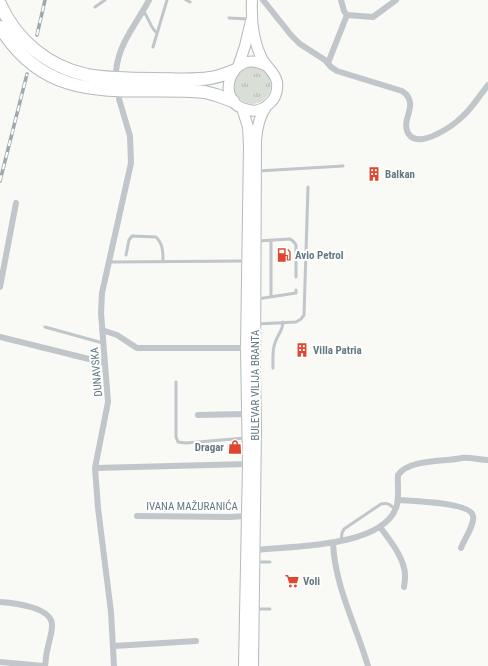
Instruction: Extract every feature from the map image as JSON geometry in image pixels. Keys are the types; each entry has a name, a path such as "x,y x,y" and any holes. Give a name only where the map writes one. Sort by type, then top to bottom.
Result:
{"highway":[{"path":"0,4 11,24 28,44 49,60 76,72 103,77 187,79 210,78 236,69"},
{"path":"0,27 15,47 29,61 52,76 73,84 99,90 205,92 216,95 238,105"}],"main road":[{"path":"251,20 262,59 273,72 277,84 274,97 266,107 254,111 238,105 229,94 228,86 229,78 236,69 242,57 251,20 252,0"},
{"path":"236,69 246,63 255,62 267,66"},
{"name":"BULEVAR VILIJA BRANTA","path":"238,105 246,121 248,134 246,348 248,464 244,666"},
{"name":"BULEVAR VILIJA BRANTA","path":"254,666 256,172 258,126 261,115 266,107"}],"street":[{"path":"116,71 121,48 149,0"},
{"path":"263,0 291,36 337,71 402,91 406,94 410,101 407,129 411,137 418,140 438,134 463,116 488,85"},
{"path":"341,0 344,11 347,15"},
{"path":"347,15 374,17 396,0"},
{"path":"328,63 347,15"},
{"name":"DUNAVSKA","path":"114,666 114,646 105,554 98,508 96,468 108,402 101,302 108,262 131,163 130,136 119,100"},
{"path":"0,287 16,203"},
{"path":"102,330 117,335 137,348 246,348"},
{"path":"0,337 105,363"},
{"path":"198,415 247,414"},
{"path":"255,550 333,543 368,534 380,527 389,519 396,509 399,500 398,475 402,470 410,465 467,458 488,460"},
{"path":"96,468 248,464"},
{"path":"399,500 443,504 463,507 470,510 473,515 472,523 461,548"},
{"name":"IVANA MAŽURANIĆA","path":"137,516 246,516"},
{"path":"380,527 392,544 405,570 404,588"},
{"path":"333,543 334,563 338,579 368,666"},
{"path":"0,602 32,607 42,612 50,619 52,628 44,666 0,662"},
{"path":"114,646 196,641"}],"lane":[{"path":"95,7 105,0"},
{"path":"153,47 167,0"},
{"path":"186,0 190,2"},
{"path":"143,11 154,31 157,33"},
{"path":"229,18 251,20"},
{"path":"256,172 343,166"},
{"path":"255,324 298,321 305,313 308,187"},
{"path":"126,255 129,240 132,236 156,238 161,243 163,250 163,261"},
{"path":"256,241 290,239 295,242 296,277"},
{"path":"271,240 271,296"},
{"path":"108,262 247,261"},
{"path":"291,273 296,272"},
{"path":"271,274 276,273"},
{"path":"255,299 296,293 296,290"},
{"path":"273,368 275,340 282,330 283,322"},
{"path":"45,327 103,343"},
{"path":"176,382 176,437 178,442 186,443 247,438"},
{"path":"341,541 344,529 381,504 390,504 396,509"},
{"path":"255,562 270,562"},
{"path":"254,609 270,609"}],"green space":[{"path":"252,66 265,72 271,85 265,98 252,104 239,98 233,85 239,72"}],"railway":[{"path":"37,35 45,0"},
{"path":"0,181 27,74"}],"place":[{"name":"Balkan","path":"374,174"},
{"name":"Avio Petrol","path":"284,255"},
{"name":"Villa Patria","path":"302,350"},
{"name":"Dragar","path":"235,447"},
{"name":"Voli","path":"292,581"}]}
